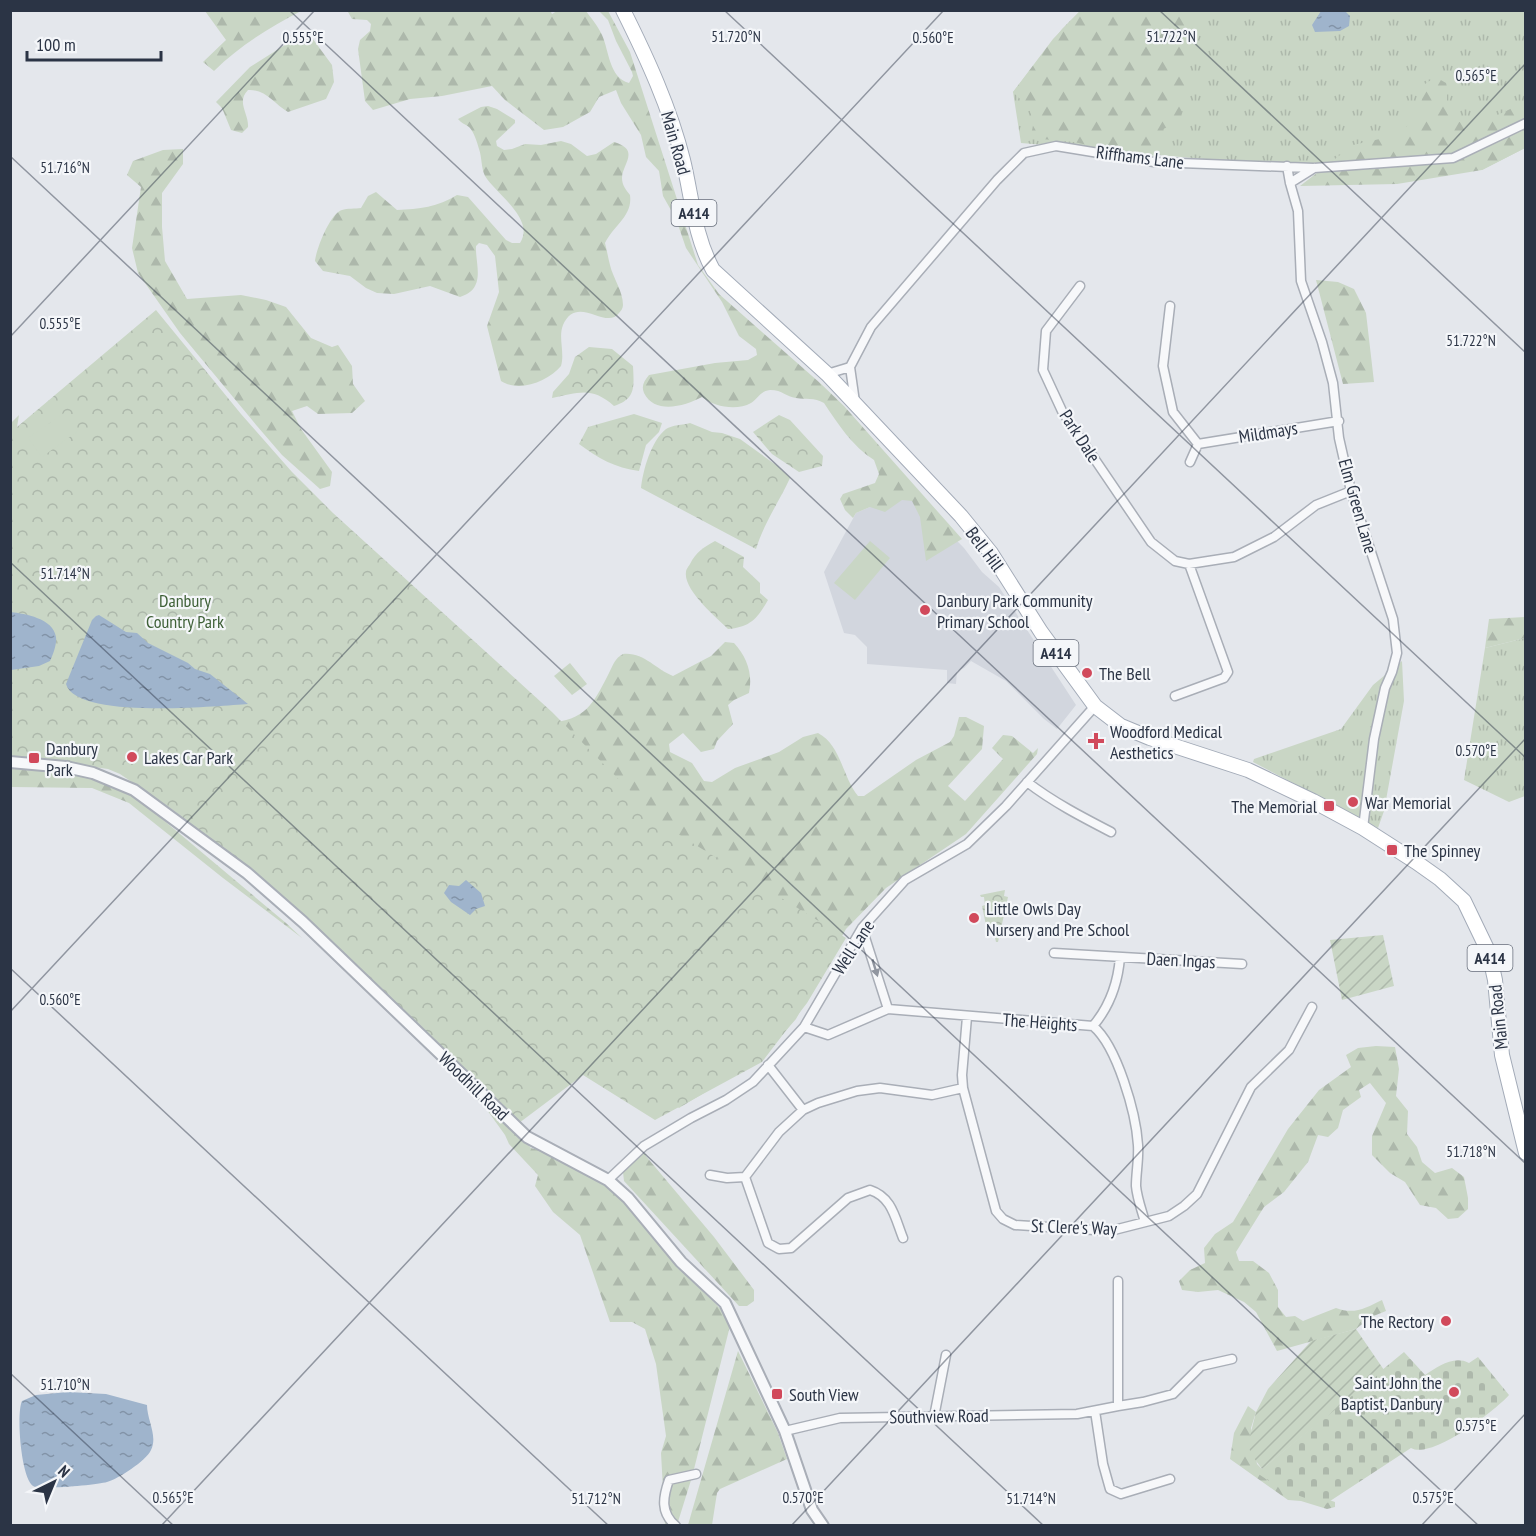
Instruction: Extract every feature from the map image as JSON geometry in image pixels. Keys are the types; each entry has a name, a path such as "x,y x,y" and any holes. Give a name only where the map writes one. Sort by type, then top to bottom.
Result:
{"main road":[{"name":"Main Road","path":"623,10 666,103 683,159 698,235 713,270 827,374"},
{"name":"Bell Hill","path":"827,374 961,516 991,553 1041,632 1095,706 1121,726 1150,738 1248,770 1363,828"},
{"name":"Main Road","path":"1363,828 1440,879 1464,901 1477,924 1489,953 1495,980 1502,1055 1526,1153"}],"street":[{"name":"Riffhams Lane","path":"850,367 871,327 997,180 1024,153 1056,146 1154,162 1314,168 1454,158 1526,123"},
{"name":"Elm Green Lane","path":"1287,166 1298,211 1300,281 1322,342 1333,383 1339,421 1339,438 1351,491 1393,619 1397,653 1385,688 1374,739 1363,828"},
{"path":"1290,183 1314,168"},
{"name":"Park Dale","path":"1080,286 1046,331 1043,370 1062,411 1151,542 1175,561 1188,564"},
{"path":"1170,306 1163,366 1173,412 1198,444 1190,462"},
{"path":"827,374 850,367 855,403"},
{"name":"Mildmays","path":"1198,444 1339,421"},
{"path":"1175,696 1224,678 1228,672 1188,564 1234,557 1274,537 1316,505 1351,491"},
{"name":"Well Lane","path":"608,1180 644,1146 726,1100 753,1082 804,1027 862,928 905,880 967,844 1006,806 1095,706"},
{"name":"Woodhill Road","path":"10,762 93,772 134,790 247,873 303,922 526,1137 608,1180 628,1198 681,1262 724,1303 785,1431 812,1510 823,1526"},
{"path":"1027,782 1080,817 1111,832"},
{"path":"862,928 888,1009"},
{"name":"Daen Ingas","path":"1054,953 1242,964"},
{"name":"Daen Ingas","path":"1093,1026 1107,1006 1116,985 1120,957"},
{"name":"St Clere's Way","path":"967,1017 963,1088 996,1211 1015,1225 1110,1231 1169,1216 1197,1194 1251,1087 1289,1050 1312,1008"},
{"name":"The Heights","path":"804,1027 828,1035 888,1009 1093,1026 1102,1034 1115,1059 1135,1118 1139,1147 1136,1189 1144,1222"},
{"path":"768,1065 803,1110"},
{"path":"710,1175 727,1178 745,1177 779,1132 803,1110 857,1091 880,1088 932,1095 963,1088"},
{"path":"745,1177 768,1243 779,1249 791,1248 848,1198 870,1190 882,1194 889,1202 903,1239"},
{"path":"1118,1281 1118,1406"},
{"path":"934,1417 946,1355"},
{"name":"Southview Road","path":"785,1431 840,1418 1077,1414 1173,1394 1201,1366 1232,1359"},
{"path":"1095,1411 1103,1464 1110,1490 1121,1494 1170,1479"},
{"path":"676,1526 668,1519 665,1510 669,1480 696,1474"}],"shaded area":[{"name":"Danbury Park Community Primary School","path":"900,483 964,548 982,572 999,587 1076,705 1057,729 1006,681 971,661 957,671 956,684 947,683 947,670 867,664 867,647 855,635 844,633 824,572 856,513 870,507"}],"green space":[{"path":"351,10 550,10 552,14 557,11 586,11 602,35 617,76 629,83 633,76 632,72 608,20 599,11 608,11 630,52 698,265 719,294 844,406 962,539 926,561 920,517 912,501 902,500 885,512 870,507 856,513 853,518 845,510 840,499 843,494 875,483 879,474 874,460 852,441 824,403 820,401 800,399 770,390 761,393 751,403 739,407 719,405 702,397 671,407 655,404 649,400 643,388 644,381 649,375 715,363 748,360 757,355 756,349 739,336 722,302 686,248 676,219 663,196 659,171 646,157 641,135 621,103 616,90 599,97 590,112 563,127 544,130 505,100 492,86 442,96 410,99 373,110 365,101 358,49 360,40 370,31 371,24 367,20 352,19 348,12"},
{"path":"205,11 301,11 255,38 214,71 203,62 226,40"},
{"path":"1080,11 1525,11 1525,148 1482,170 1295,167 1021,143 1013,92 1062,29"},
{"path":"1080,11 1198,11 1195,15 1180,122 1163,129 1158,156 1141,157 1074,142 1031,138 1033,122 1030,111 1013,92 1053,39"},
{"path":"307,31 332,65 334,82 326,99 288,112 265,94 248,90 243,104 248,127 242,133 231,130 222,108 216,102 250,67"},
{"path":"1439,79 1446,83 1447,87 1447,113 1454,120 1463,123 1485,119 1525,102 1525,148 1482,170 1397,184 1300,186 1353,145 1384,138 1405,128 1419,113 1425,84"},
{"path":"488,106 515,120 515,123 496,141 497,146 504,150 525,144 541,145 561,141 571,144 587,156 596,154 614,142 622,145 628,153 622,178 623,185 630,195 630,202 626,215 605,243 611,270 621,295 622,308 613,317 607,318 583,312 576,312 569,316 562,330 561,366 549,376 533,384 517,386 501,381 487,326 499,292 495,256 487,245 479,243 476,246 477,282 474,288 460,297 430,286 394,294 377,293 350,276 323,271 315,261 328,225 337,213 346,209 361,208 368,196 376,192 397,210 428,207 457,195 468,197 506,240 520,243 524,234 519,216 485,176 474,134 458,119 481,107"},
{"path":"183,149 183,164 162,193 162,227 165,261 187,299 241,295 286,307 311,338 332,347 338,345 352,366 353,384 365,401 352,413 318,414 307,406 292,411 301,429 332,472 330,486 320,489 282,455 180,333 138,273 132,248 141,187 127,175 133,161 163,150"},
{"path":"1316,280 1338,282 1354,289 1366,313 1374,382 1343,384"},
{"name":"Danbury Country Park","path":"156,310 292,472 333,513 552,712 665,826 846,938 807,1003 762,1062 655,1120 583,1075 519,1123 300,912 242,863 173,810 120,774 108,769 11,758 11,423 19,415 17,427"},
{"path":"589,347 612,349 633,366 632,391 626,400 614,406 591,393 552,398 553,392 569,374 575,357"},
{"path":"64,413 78,431 42,457 28,438"},
{"path":"634,414 662,423 659,432 646,445 639,471 607,462 579,444 588,427"},
{"path":"779,415 790,420 823,456 822,466 799,472 772,454 753,432"},
{"path":"690,423 712,432 740,439 790,478 767,521 756,549 641,488 649,456 661,434 668,428"},
{"path":"715,541 744,557 743,567 760,583 760,593 768,600 752,621 742,626 728,629 695,595 686,579 686,570 695,556"},
{"path":"870,541 890,558 855,600 834,583"},
{"path":"1525,617 1525,638 1485,648 1489,619"},
{"path":"1525,638 1525,796 1509,802 1464,780 1485,648"},
{"path":"725,642 734,643 742,654 748,666 750,679 749,693 728,705 733,724 717,741 714,749 701,752 683,733 669,744 670,752 692,763 704,781 712,782 735,768 779,752 803,737 818,733 832,745 858,796 864,796 916,760 950,742 959,717 966,717 984,726 982,749 948,786 965,801 1003,759 992,748 1003,735 1012,736 1033,753 1038,748 1037,754 966,834 886,888 846,929 796,1019 762,1058 679,1108 586,1025 555,722 576,717 590,706 614,662 623,654 643,658 673,676 711,656"},
{"path":"1402,661 1404,701 1384,811 1378,828 1253,762 1254,759 1341,729 1373,685"},
{"path":"570,663 587,684 572,695 554,676"},
{"path":"11,768 86,775 118,782 302,938 129,803 92,788 11,787"},
{"path":"1005,890 1004,896 1008,897 998,942 996,942 993,929 987,930 982,906 985,905 984,897 980,895"},
{"path":"1383,935 1394,986 1342,1000 1330,940"},
{"path":"1395,1047 1399,1069 1396,1096 1408,1111 1407,1134 1417,1147 1422,1162 1435,1173 1452,1168 1464,1177 1468,1209 1458,1218 1448,1219 1436,1208 1420,1205 1405,1182 1390,1173 1372,1155 1372,1136 1386,1103 1370,1083 1359,1090 1361,1097 1343,1110 1338,1128 1328,1137 1318,1135 1308,1162 1284,1192 1264,1207 1236,1252 1239,1261 1253,1261 1269,1273 1278,1290 1278,1307 1286,1317 1295,1316 1303,1321 1336,1308 1354,1311 1382,1300 1386,1311 1371,1317 1356,1329 1277,1351 1256,1312 1244,1302 1218,1290 1198,1292 1182,1290 1179,1281 1190,1270 1205,1263 1204,1248 1215,1234 1233,1222 1288,1129 1319,1090 1351,1067 1346,1055 1358,1048"},
{"path":"462,1075 531,1148 550,1153 600,1181 623,1199 724,1313 730,1326 692,1477 677,1525 665,1525 661,1453 666,1436 656,1364 645,1329 632,1322 610,1322 580,1235 553,1212 535,1186 538,1175 509,1144"},
{"path":"643,1154 647,1154 645,1155 714,1237 754,1290 754,1301 747,1306 739,1306 624,1181 623,1172"},
{"path":"1356,1329 1384,1370 1262,1469 1251,1454 1248,1444 1256,1412 1268,1389 1311,1341"},
{"path":"738,1351 778,1433 787,1459 720,1489 717,1493 712,1525 688,1525"},
{"path":"1404,1352 1425,1375 1451,1361 1469,1363 1478,1357 1509,1395 1491,1412 1447,1441 1420,1450 1411,1448 1324,1505 1281,1489 1257,1473"},
{"path":"1248,1406 1256,1412 1251,1428 1257,1464 1269,1476 1288,1486 1335,1502 1335,1507 1327,1509 1301,1501 1288,1500 1230,1459 1234,1433"}],"water":[{"path":"1321,11 1345,11 1350,16 1349,26 1340,31 1315,32 1312,25"},
{"path":"11,612 38,618 50,625 56,640 50,661 39,666 11,670"},
{"path":"99,615 126,632 137,633 148,643 188,663 195,669 210,674 248,704 179,708 120,707 94,703 75,695 66,684 92,620"},
{"path":"466,880 481,893 485,906 476,909 470,915 451,902 444,893 449,885 459,886"},
{"path":"68,1392 106,1394 147,1405 153,1445 144,1459 107,1482 81,1486 33,1486 25,1471 21,1445 20,1408 22,1401 36,1395"}],"place":[{"name":"Danbury Park Community Primary School","path":"925,610"},
{"name":"The Bell","path":"1087,673"},
{"name":"Woodford Medical Aesthetics","path":"1096,741"},
{"name":"Lakes Car Park","path":"132,757"},
{"name":"Danbury Park","path":"34,758"},
{"name":"War Memorial","path":"1353,802"},
{"name":"The Memorial","path":"1329,806"},
{"name":"The Spinney","path":"1392,850"},
{"name":"Little Owls Day Nursery and Pre School","path":"974,918"},
{"name":"The Rectory","path":"1446,1321"},
{"name":"Saint John the Baptist, Danbury","path":"1454,1392"},
{"name":"South View","path":"777,1394"}]}
